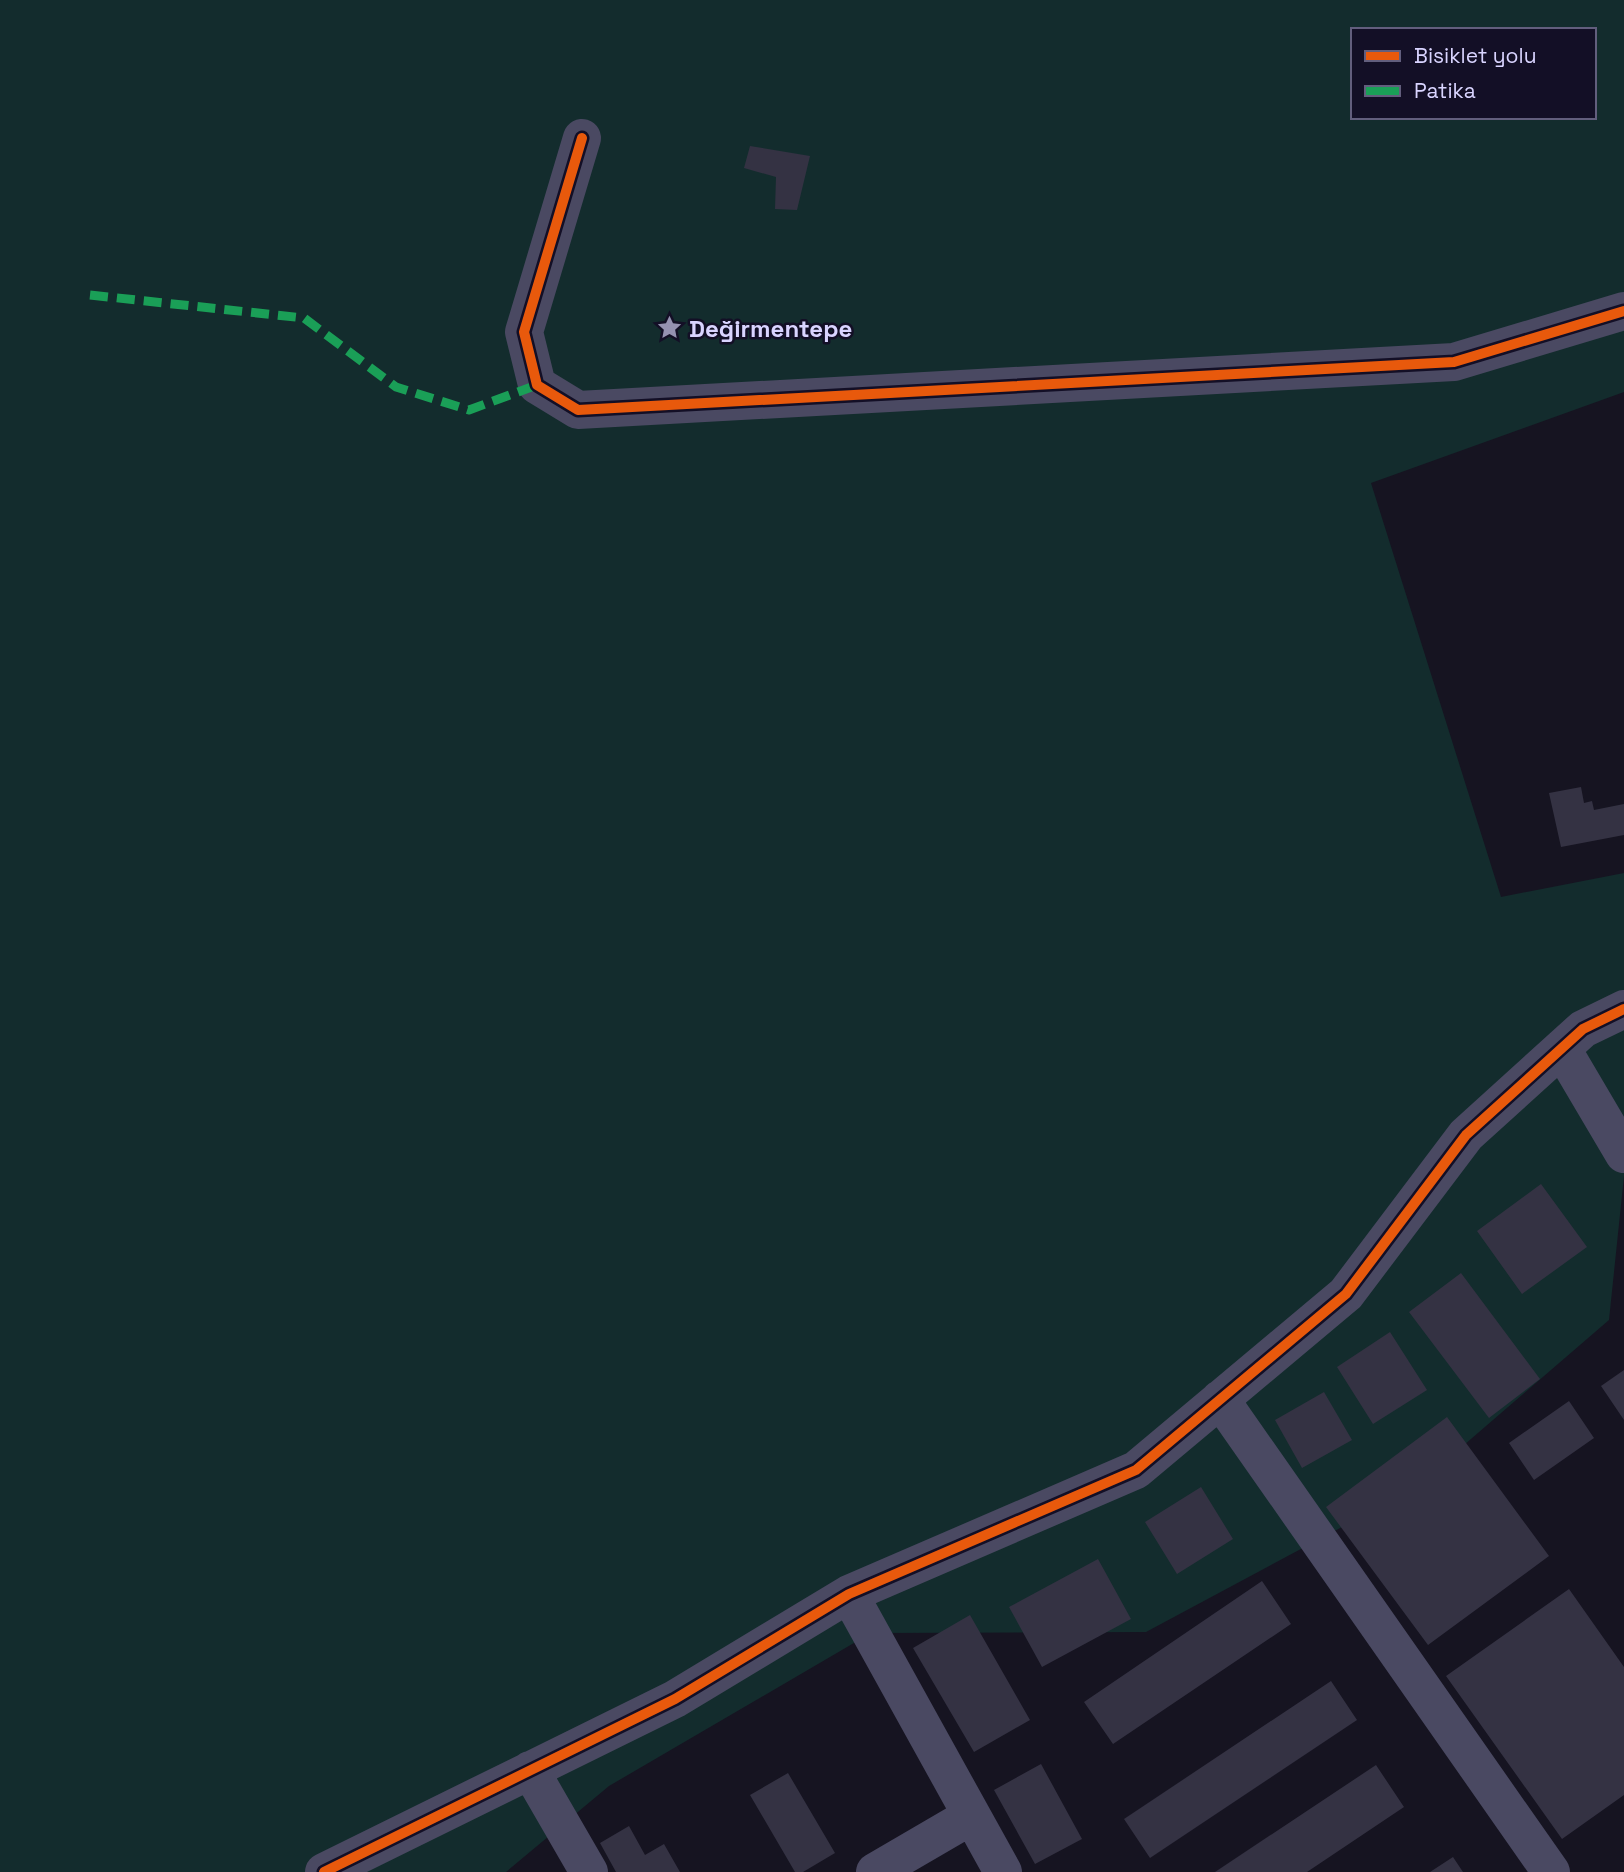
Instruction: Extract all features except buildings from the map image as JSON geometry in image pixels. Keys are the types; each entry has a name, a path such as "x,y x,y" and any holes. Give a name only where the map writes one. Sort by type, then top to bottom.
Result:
{"street":[{"path":"582,138 524,332 537,385 578,410 1454,362 1624,311"},
{"path":"324,1872 675,1699 849,1594 1136,1470 1346,1294 1466,1135 1583,1029 1624,1009"},
{"path":"1562,1049 1624,1154"},
{"path":"1220,1399 1551,1872"},
{"path":"849,1594 1003,1872"},
{"path":"530,1770 589,1872"},
{"path":"875,1872 971,1816"}],"green space":[{"path":"0,0 1624,0 1624,392 1371,483 1501,897 1624,873 1624,1176 1609,1320 1413,1489 1146,1632 871,1633 609,1786 506,1872 0,1872"}],"marked path":[{"path":"90,295 304,318 396,387 469,410 537,385"}],"cycle path":[{"path":"582,138 524,332 537,385 578,410 1454,362 1624,311"},
{"path":"324,1872 675,1699 849,1594 1136,1470 1346,1294 1466,1135 1583,1029 1624,1009"}],"place":[{"name":"Değirmentepe","path":"669,328"}]}
